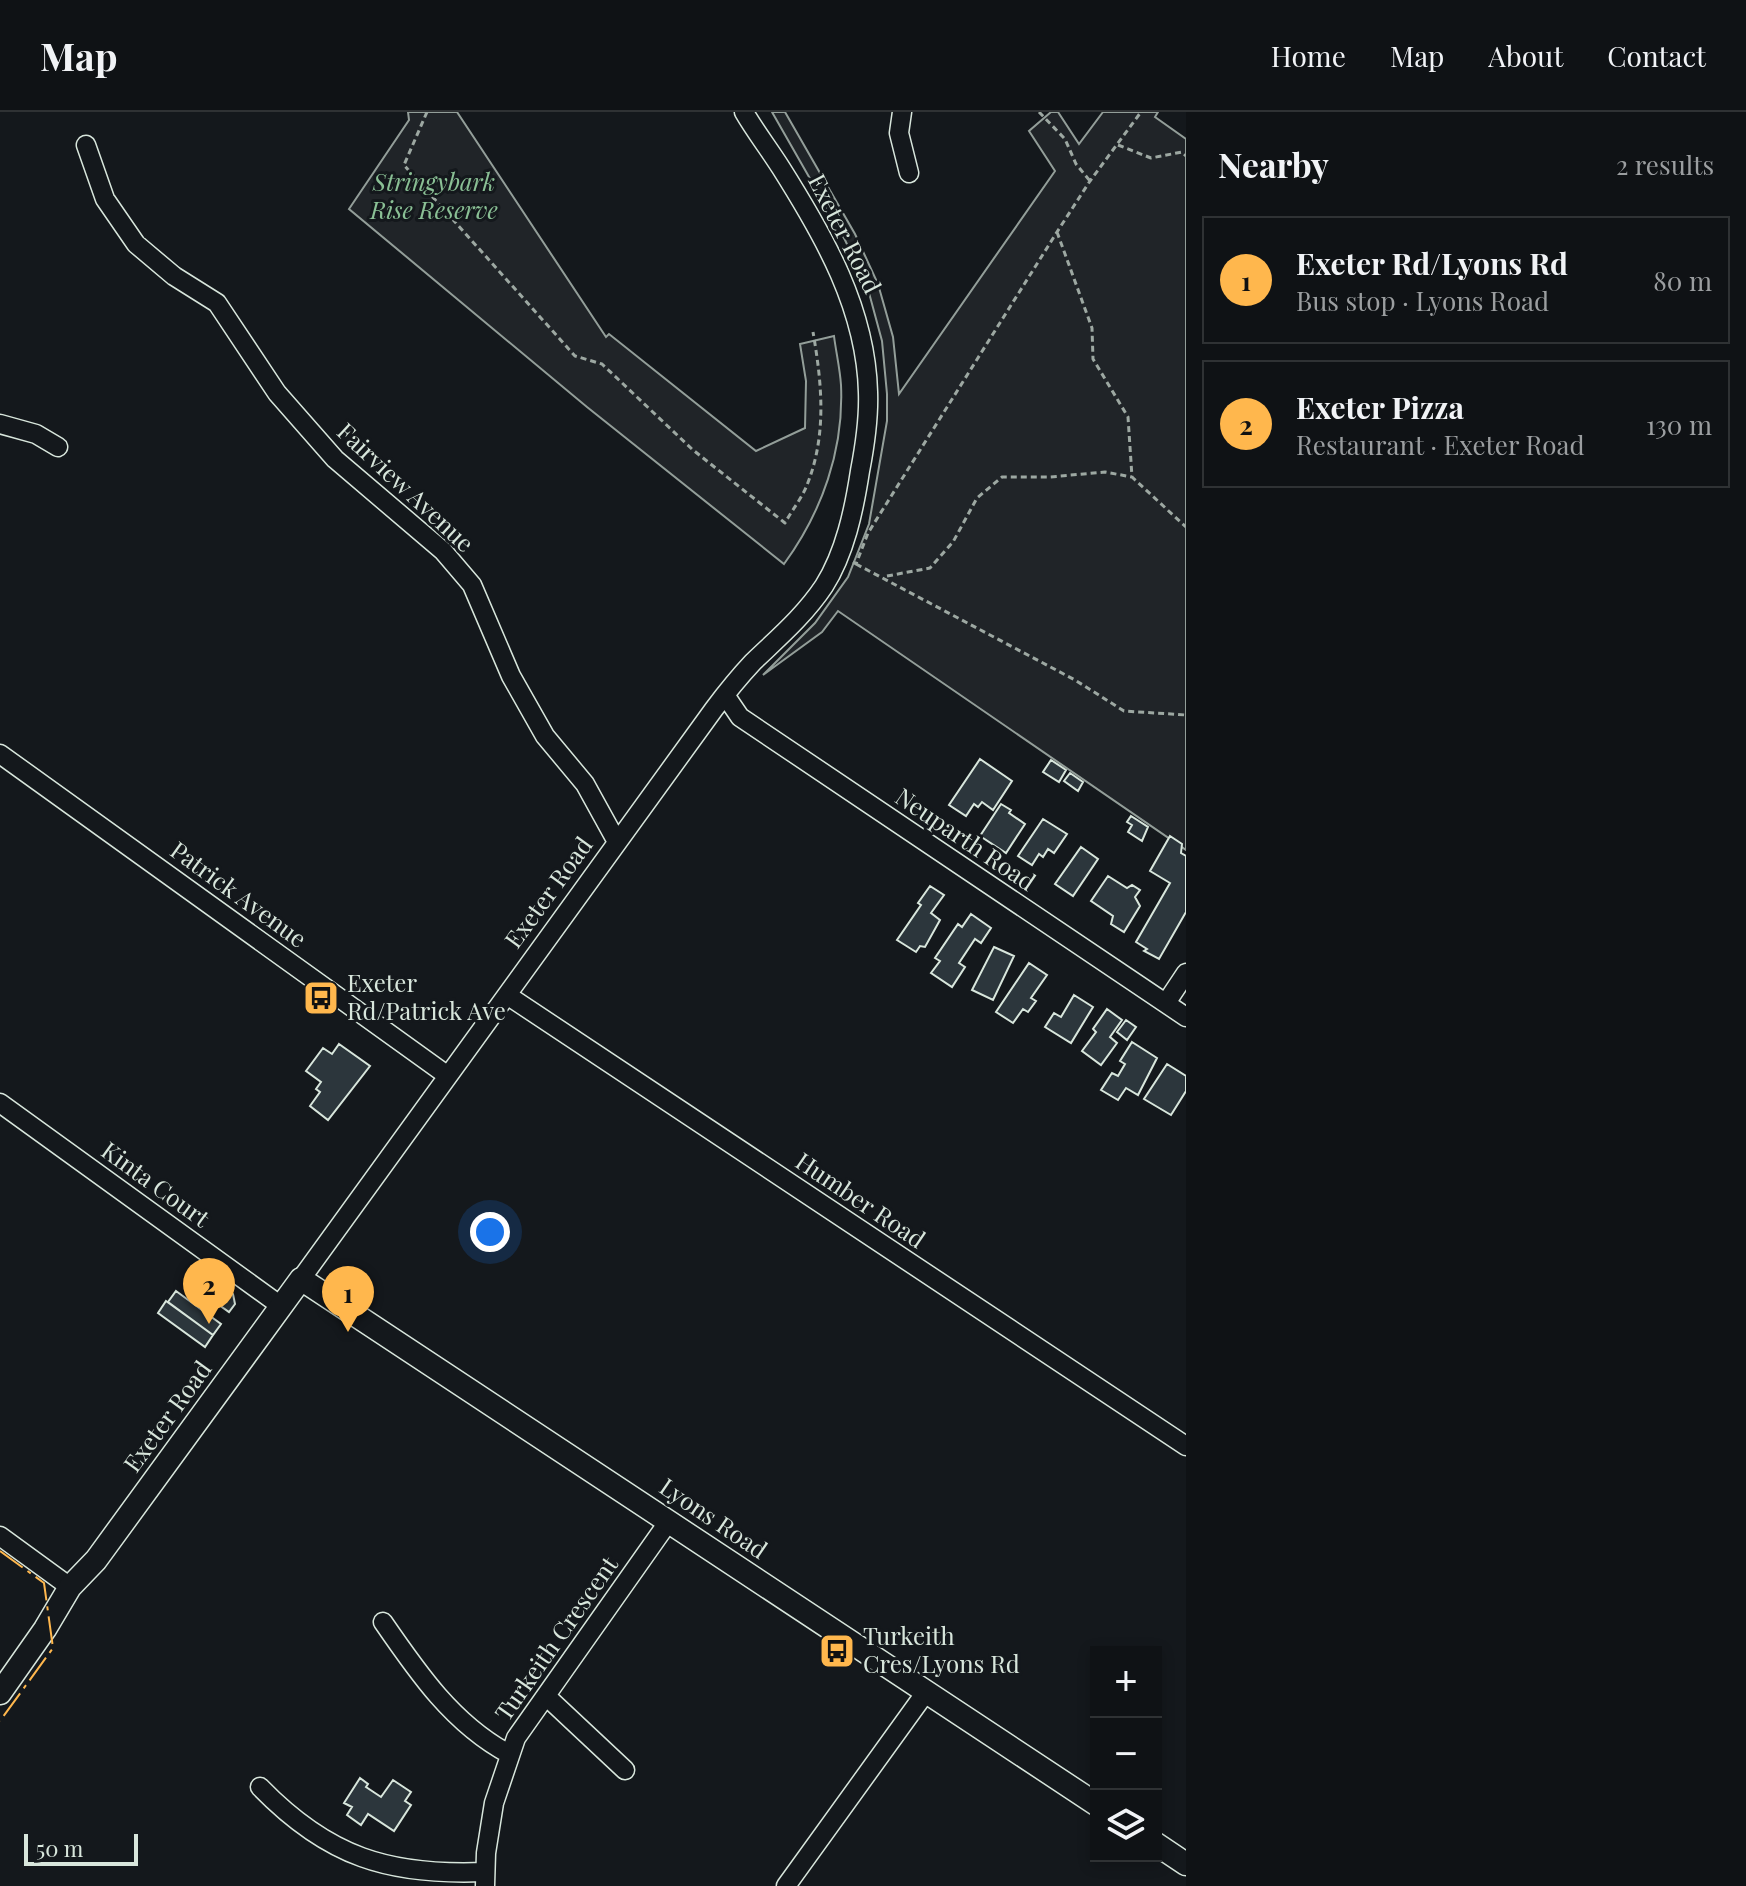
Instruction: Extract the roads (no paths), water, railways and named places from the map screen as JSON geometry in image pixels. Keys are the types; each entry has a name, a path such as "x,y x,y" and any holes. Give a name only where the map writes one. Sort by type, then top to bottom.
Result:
{"main road":[{"name":"Exeter Road","path":"0,1693 70,1587 96,1560 301,1279"},
{"name":"Lyons Road","path":"301,1279 1090,1800"},
{"path":"1162,1848 1186,1864"}],"street":[{"name":"Exeter Road","path":"301,1279 725,695 809,606 848,559 867,419 868,392 860,332 845,282 819,232 744,112"},
{"path":"902,112 899,133 909,173"},
{"name":"Fairview Avenue","path":"86,145 105,199 136,244 174,276 217,303 277,393 335,459 443,551 472,585 511,676 545,736 585,784 617,842"},
{"path":"0,424 36,434 58,447"},
{"name":"Neuparth Road","path":"725,695 740,717 1186,1017"},
{"name":"Patrick Avenue","path":"0,754 448,1076"},
{"path":"1166,1003 1186,973"},
{"name":"Humber Road","path":"507,995 1186,1446"},
{"name":"Kinta Court","path":"0,1103 281,1306"},
{"name":"Turkeith Crescent","path":"485,1879 494,1803 516,1738 669,1521"},
{"path":"0,1536 70,1587"},
{"path":"383,1622 424,1680 464,1723 487,1742 509,1754"},
{"path":"792,1884 926,1692"},
{"path":"546,1696 625,1770"},
{"path":"260,1787 284,1812 309,1830 357,1856 400,1869 485,1879"}],"place":[{"name":"Exeter Rd/Patrick Ave","path":"321,998"},
{"name":"Exeter Pizza","path":"209,1324"},
{"name":"Exeter Rd/Lyons Rd","path":"348,1332"},
{"name":"Turkeith Cres/Lyons Rd","path":"837,1651"}],"park label":[{"name":"Stringybark Rise Reserve","path":"434,197"}]}
